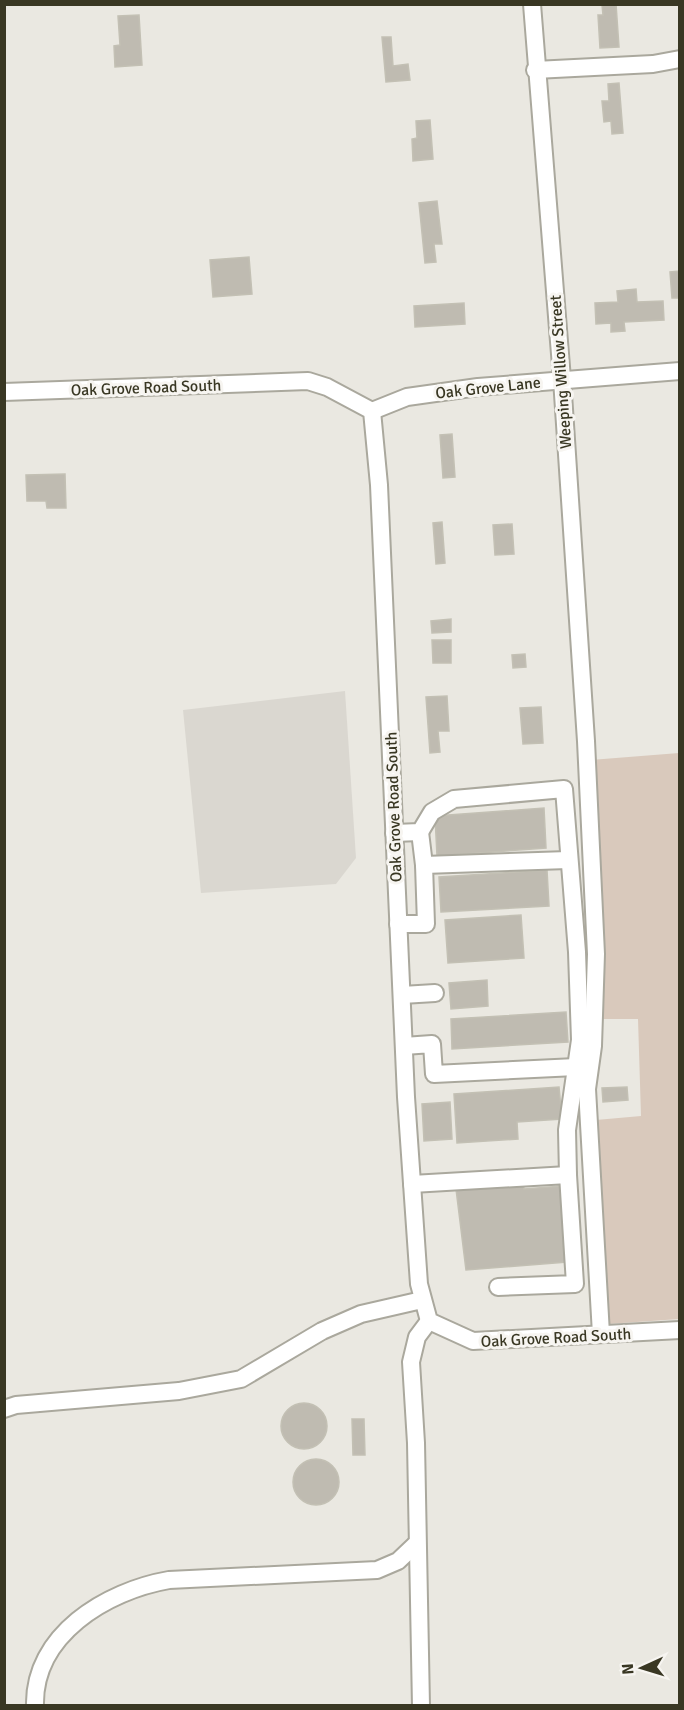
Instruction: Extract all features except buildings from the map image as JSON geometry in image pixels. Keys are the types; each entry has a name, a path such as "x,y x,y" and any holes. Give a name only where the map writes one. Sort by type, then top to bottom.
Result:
{"street":[{"name":"Weeping Willow Street","path":"532,4 535,70 562,379 586,741 596,954 593,1046 587,1089 601,1334"},
{"path":"535,70 653,64 680,59"},
{"name":"Oak Grove Lane","path":"372,411 407,397 562,379 680,372"},
{"name":"Oak Grove Road South","path":"4,392 308,381 327,387 372,411 379,485 412,1184 422,1300 429,1321 473,1341 680,1330"},
{"path":"398,924 426,924 424,865 420,832 432,812 454,799 564,789 578,963 580,1040 567,1130 575,1284 498,1287"},
{"path":"394,833 420,832"},
{"path":"424,865 568,860"},
{"path":"402,994 435,993"},
{"path":"404,1046 432,1044 434,1074 576,1067"},
{"path":"412,1184 568,1174"},
{"path":"4,1409 16,1405 180,1391 241,1379 322,1330 361,1314 422,1300"},
{"path":"421,1706 416,1443 411,1362 417,1337 429,1321"},
{"path":"35,1706 38,1672 61,1635 93,1610 142,1584 169,1580 377,1570 398,1561 417,1543"}],"shaded area":[{"path":"345,691 356,858 336,884 201,893 183,710"},
{"path":"679,753 679,1319 608,1324 596,1120 641,1116 638,1019 589,1019 578,761"}]}
